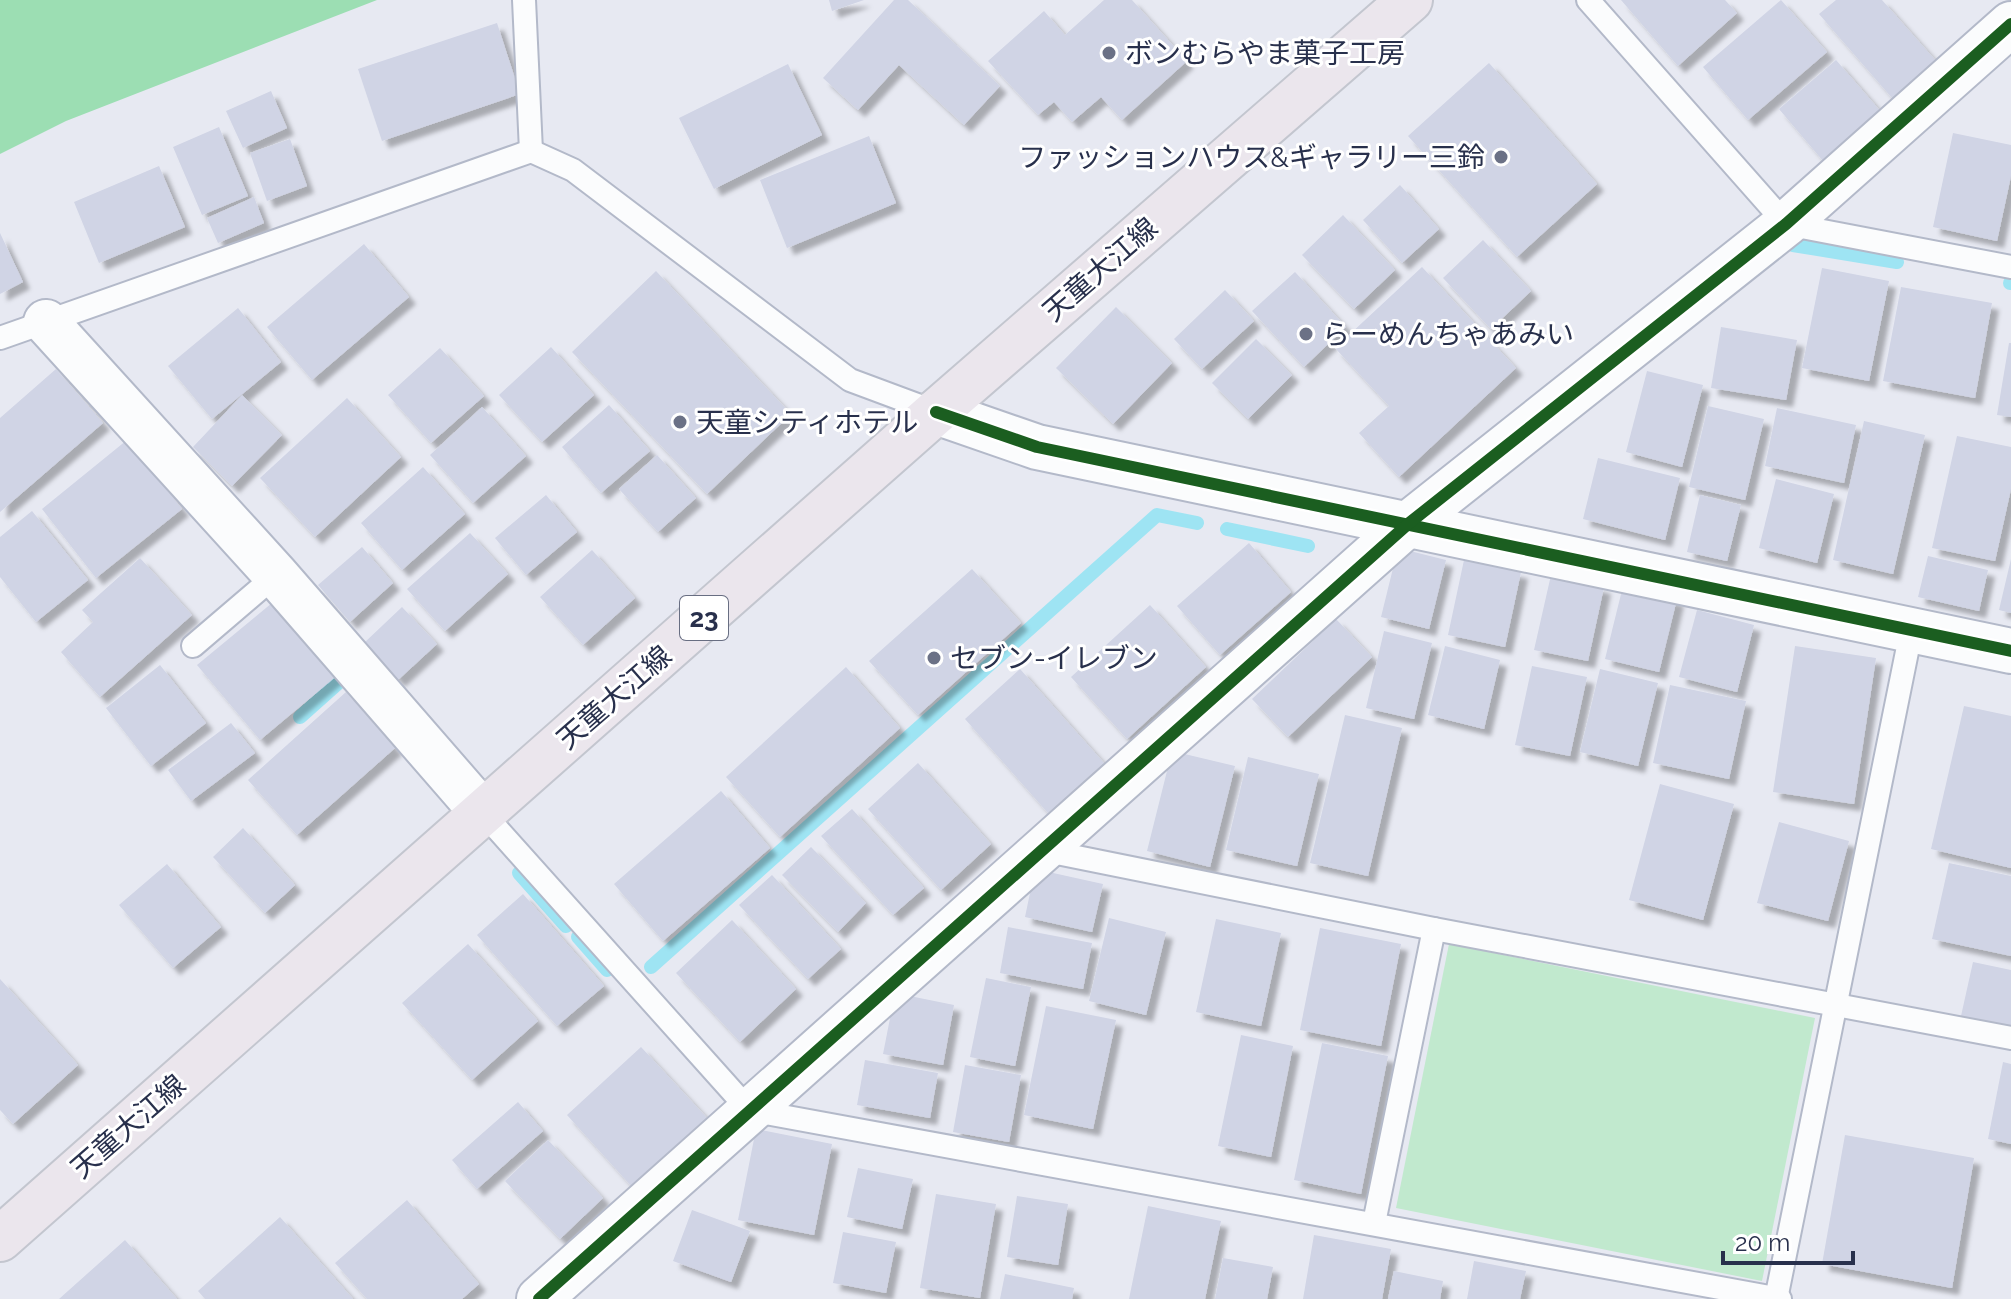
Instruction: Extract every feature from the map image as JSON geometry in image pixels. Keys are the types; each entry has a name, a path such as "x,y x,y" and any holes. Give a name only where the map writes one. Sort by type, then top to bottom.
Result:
{"main road":[{"name":"天童大江線","path":"0,1239 936,412 1410,0"}],"street":[{"path":"539,1299 1408,524 1786,224 2011,24"},
{"path":"46,322 276,575 483,813"},
{"path":"936,412 1037,447 2011,651"}],"lane":[{"path":"524,0 531,151"},
{"path":"1588,0 1786,224 2011,267"},
{"path":"0,338 531,151 573,170 850,380 936,412"},
{"path":"193,646 276,575"},
{"path":"483,813 749,1110 1777,1299 1833,1002 1911,632"},
{"path":"1040,850 1434,929 2011,1038"},
{"path":"1374,1223 1434,929"}],"green space":[{"path":"0,0 377,0 66,121 0,154"},
{"path":"1449,944 1815,1018 1762,1281 1396,1208"}],"building":[{"path":"829,0 864,0 832,11"},
{"path":"894,0 908,0 1000,86 964,125 899,65 858,110 823,78"},
{"path":"1104,0 1132,0 1187,61 1122,120 1101,97 1072,122 1054,102 1038,115 988,61 1044,11 1065,35"},
{"path":"1621,0 1725,0 1737,13 1678,66"},
{"path":"1781,0 1827,52 1748,120 1703,67"},
{"path":"1836,0 1882,0 1936,61 1893,99 1819,14"},
{"path":"497,23 520,94 382,141 358,69"},
{"path":"1836,60 1882,113 1824,162 1779,109"},
{"path":"1489,63 1597,184 1517,257 1408,136"},
{"path":"788,64 822,135 714,189 679,118"},
{"path":"271,91 287,128 243,148 226,111"},
{"path":"219,127 248,196 202,215 173,147"},
{"path":"1953,133 2011,145 2011,176 1997,241 1933,227"},
{"path":"869,136 896,203 787,248 760,180"},
{"path":"290,139 307,186 267,201 250,153"},
{"path":"159,166 185,227 99,263 74,202"},
{"path":"1400,185 1439,229 1402,263 1363,220"},
{"path":"254,197 264,223 218,243 207,218"},
{"path":"1343,215 1395,270 1354,309 1302,255"},
{"path":"0,233 23,282 0,294"},
{"path":"1483,240 1531,291 1491,329 1443,278"},
{"path":"364,244 409,297 312,380 267,327"},
{"path":"1422,267 1516,368 1399,477 1359,433 1389,406 1335,348"},
{"path":"1822,268 1889,281 1869,381 1802,368"},
{"path":"656,271 791,414 707,494 572,352"},
{"path":"1295,272 1346,327 1304,367 1252,311"},
{"path":"1901,287 1992,303 1975,398 1883,381"},
{"path":"1225,290 1254,321 1202,369 1174,339"},
{"path":"1116,307 1172,363 1113,424 1056,368"},
{"path":"238,308 281,362 212,419 168,366"},
{"path":"1721,327 1797,340 1786,400 1711,388"},
{"path":"1256,339 1292,375 1248,419 1212,383"},
{"path":"2011,343 2011,417 1997,415"},
{"path":"551,347 594,395 542,442 499,395"},
{"path":"440,348 484,396 431,443 388,395"},
{"path":"56,369 103,423 0,512 0,418"},
{"path":"1647,371 1703,385 1682,467 1626,452"},
{"path":"242,395 282,435 232,486 193,447"},
{"path":"347,398 401,457 315,537 260,478"},
{"path":"609,405 650,451 601,493 562,447"},
{"path":"1708,406 1764,419 1745,500 1689,487"},
{"path":"482,407 526,456 473,503 430,455"},
{"path":"1777,408 1856,425 1844,483 1765,466"},
{"path":"1864,421 1925,435 1893,574 1833,560"},
{"path":"1957,436 2011,447 2011,489 1995,561 1932,548"},
{"path":"127,440 182,509 96,578 42,509"},
{"path":"657,455 696,498 658,532 619,489"},
{"path":"1598,458 1680,478 1665,540 1583,519"},
{"path":"423,467 465,514 402,570 361,523"},
{"path":"1776,479 1834,494 1817,563 1759,548"},
{"path":"546,495 577,532 526,575 495,538"},
{"path":"1700,495 1741,505 1727,561 1687,552"},
{"path":"32,511 88,580 36,622 0,577 0,537"},
{"path":"470,533 508,574 445,631 407,589"},
{"path":"1249,543 1291,592 1220,655 1177,606"},
{"path":"362,547 393,583 350,622 318,585"},
{"path":"1398,548 1446,560 1429,629 1381,617"},
{"path":"592,550 635,598 583,645 540,597"},
{"path":"1928,556 1988,570 1979,611 1918,597"},
{"path":"140,558 192,615 100,697 61,652 93,622 82,610"},
{"path":"2011,559 2011,613 1999,610"},
{"path":"1464,560 1521,572 1505,647 1448,635"},
{"path":"972,569 1021,623 918,715 869,661"},
{"path":"1551,575 1604,587 1588,661 1534,650"},
{"path":"1623,586 1677,599 1659,672 1605,659"},
{"path":"278,598 339,674 260,740 197,665"},
{"path":"1150,605 1206,667 1127,739 1071,677"},
{"path":"402,607 437,644 398,680 364,643"},
{"path":"1697,610 1754,625 1737,692 1679,677"},
{"path":"1336,619 1372,657 1288,737 1252,699"},
{"path":"1384,631 1432,643 1414,719 1366,708"},
{"path":"1445,646 1500,660 1484,729 1428,715"},
{"path":"1795,646 1876,658 1854,804 1773,792"},
{"path":"160,665 206,723 151,766 106,708"},
{"path":"1532,666 1587,677 1570,756 1515,745"},
{"path":"846,667 900,728 780,837 726,777"},
{"path":"1020,669 1104,763 1048,813 965,719"},
{"path":"1600,669 1658,683 1638,766 1580,752"},
{"path":"1670,685 1746,701 1729,779 1653,763"},
{"path":"346,692 395,748 297,835 248,780"},
{"path":"1964,706 2011,716 2011,868 1931,849"},
{"path":"1345,715 1402,728 1368,876 1310,863"},
{"path":"231,723 255,753 191,801 168,770"},
{"path":"1172,751 1235,766 1210,867 1147,851"},
{"path":"1248,757 1319,774 1297,866 1226,850"},
{"path":"918,763 991,844 941,890 868,809"},
{"path":"1660,784 1734,804 1703,920 1629,900"},
{"path":"721,791 770,848 663,941 614,884"},
{"path":"852,809 924,888 893,915 821,836"},
{"path":"1779,822 1849,841 1828,921 1757,903"},
{"path":"243,828 295,885 265,913 213,857"},
{"path":"811,847 866,903 838,932 782,875"},
{"path":"1949,863 2011,876 2011,956 1932,939"},
{"path":"167,864 221,927 173,968 119,905"},
{"path":"1035,869 1103,884 1092,932 1025,917"},
{"path":"772,875 841,949 808,979 739,905"},
{"path":"523,894 604,986 557,1026 477,935"},
{"path":"1109,918 1166,932 1146,1015 1089,1001"},
{"path":"1216,919 1281,933 1261,1026 1196,1012"},
{"path":"732,920 796,989 740,1042 676,973"},
{"path":"1008,927 1092,943 1083,989 1000,973"},
{"path":"1320,928 1401,944 1381,1046 1300,1030"},
{"path":"468,944 538,1021 472,1080 402,1003"},
{"path":"1973,962 2011,970 2011,1027 1961,1016"},
{"path":"986,978 1031,987 1015,1066 970,1057"},
{"path":"0,979 78,1065 13,1124 0,1110"},
{"path":"895,993 954,1005 943,1065 883,1054"},
{"path":"1046,1006 1116,1020 1093,1129 1024,1115"},
{"path":"1241,1035 1293,1046 1271,1157 1218,1146"},
{"path":"1322,1043 1388,1056 1361,1194 1294,1180"},
{"path":"641,1047 708,1119 633,1188 567,1115"},
{"path":"865,1060 938,1073 930,1118 857,1105"},
{"path":"2003,1062 2011,1064 2011,1144 1988,1139"},
{"path":"965,1065 1021,1075 1009,1142 953,1132"},
{"path":"518,1102 543,1131 477,1189 452,1160"},
{"path":"756,1129 832,1144 814,1235 738,1220"},
{"path":"1845,1135 1974,1158 1952,1288 1822,1264"},
{"path":"548,1140 603,1198 560,1239 505,1181"},
{"path":"858,1168 913,1179 902,1229 847,1217"},
{"path":"936,1194 996,1204 980,1298 920,1288"},
{"path":"1017,1196 1068,1204 1058,1265 1007,1257"},
{"path":"407,1200 479,1284 462,1299 367,1299 335,1263"},
{"path":"1148,1206 1221,1221 1205,1299 1129,1299"},
{"path":"692,1210 750,1231 731,1282 673,1261"},
{"path":"280,1217 353,1299 205,1299 198,1291"},
{"path":"843,1232 896,1242 886,1293 833,1283"},
{"path":"1314,1235 1391,1249 1382,1299 1303,1299"},
{"path":"125,1240 177,1299 59,1299"},
{"path":"1223,1258 1273,1267 1267,1299 1215,1299"},
{"path":"1474,1261 1526,1271 1520,1299 1467,1299"},
{"path":"1394,1271 1443,1281 1440,1299 1388,1299"},
{"path":"1005,1274 1074,1288 1072,1299 1000,1299"}],"waterway":[{"path":"1793,245 1897,262"},
{"path":"651,967 1157,515 1197,523"},
{"path":"1227,529 1308,546"},
{"path":"300,717 346,676 353,684"},
{"path":"519,873 566,926"},
{"path":"578,937 607,970"}],"cycle path":[{"path":"539,1299 1408,524 1786,224 2011,24"},
{"path":"936,412 1037,447 2011,651"}],"place":[{"name":"ボンむらやま菓子工房","path":"1109,53"},
{"name":"ファッションハウス&ギャラリー三鈴","path":"1501,157"},
{"name":"らーめんちゃあみい","path":"1306,334"},
{"name":"天童シティホテル","path":"680,422"},
{"name":"セブン-イレブン","path":"934,658"}]}
